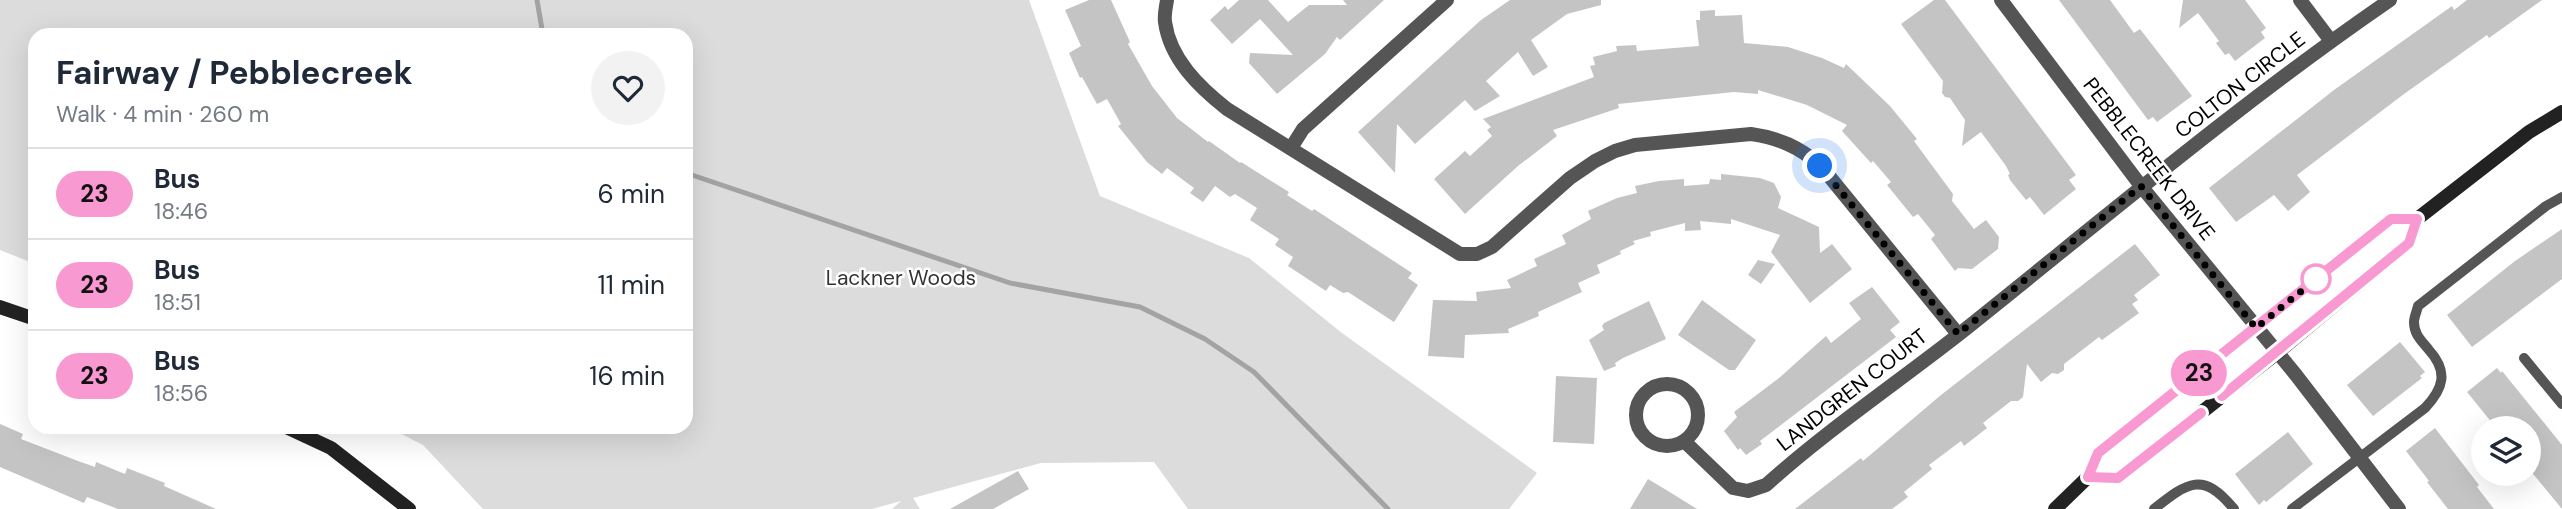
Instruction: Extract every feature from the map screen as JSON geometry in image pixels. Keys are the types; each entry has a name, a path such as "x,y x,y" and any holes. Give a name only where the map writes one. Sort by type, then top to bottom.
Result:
{"main road":[{"path":"2088,477 2118,478 2277,353 2409,243 2417,219 2529,132 2562,112"},
{"path":"2055,509 2088,477 2098,453 2391,219 2417,219"},
{"path":"0,307 28,317"},
{"path":"301,434 331,448 409,509"}],"street":[{"path":"1167,0 1165,21 1178,59 1204,91 1227,109 1460,254 1477,254 1492,247 1570,178 1615,151 1636,145 1751,134 1782,141 1802,151 1820,166 1958,334"},
{"path":"1291,148 1303,129 1447,0"},
{"name":"PEBBLECREEK DRIVE","path":"2001,0 2141,186 2267,340 2399,509"},
{"name":"COLTON CIRCLE","path":"2300,0 2331,41"},
{"name":"COLTON CIRCLE","path":"2141,186 2331,41 2390,0"},
{"name":"LANDGREN COURT","path":"1684,441 1734,488 1748,491 1766,485 2141,186"},
{"path":"1661,384 1681,387 1696,403 1697,424 1692,434 1684,441 1669,446 1658,445 1648,440 1641,432 1636,422 1637,405 1651,388 1661,384"}],"lane":[{"path":"2292,509 2425,408 2440,392 2442,371 2431,352 2418,340 2413,321 2418,306 2546,206 2562,197"},
{"path":"2524,359 2562,404"},
{"path":"2154,509 2176,492 2197,485 2210,486 2220,492 2234,509"}],"green space":[{"name":"Lackner Woods","path":"0,0 1029,0 1100,196 1249,258 1342,333 1537,473 1509,509 1188,509 1154,462 1041,463 913,498 920,509 892,509 901,501 872,509 483,509 423,445 402,434 693,434 693,28 28,28 28,261 0,250"}],"building":[{"path":"1089,0 1111,0 1130,42 1128,44 1152,86 1177,118 1208,142 1289,192 1287,195 1312,211 1314,209 1412,273 1408,278 1418,285 1394,322 1348,292 1343,293 1330,285 1326,291 1288,266 1293,257 1275,245 1279,239 1250,220 1257,208 1235,194 1230,197 1215,186 1203,202 1190,193 1194,188 1167,168 1162,174 1147,162 1118,126 1121,124 1107,99 1097,104 1082,77 1080,78 1069,53 1081,46 1065,10"},
{"path":"1239,0 1268,0 1288,22 1309,5 1347,5 1343,0 1384,0 1340,40 1337,37 1325,54 1277,94 1249,63 1250,53 1293,55 1260,19 1232,44 1210,20 1225,6 1228,10"},
{"path":"1510,0 1601,0 1601,5 1567,14 1531,40 1548,67 1533,76 1518,52 1486,81 1500,96 1475,111 1465,100 1415,144 1397,124 1395,173 1358,132 1481,20"},
{"path":"1934,0 1945,0 2076,175 2069,180 2076,189 2044,215 2030,197 2026,200 2010,180 2006,166 1981,132 1962,146 1965,120 1950,98 1942,93 1943,81 1901,24"},
{"path":"2059,0 2110,0 2134,33 2140,29 2192,96 2157,122 2153,117 2148,120"},
{"path":"2183,0 2245,0 2266,28 2261,32 2265,38 2235,61 2229,53 2225,55 2216,43 2219,41 2198,13 2179,28"},
{"path":"2467,0 2542,0 2404,94 2297,175 2310,192 2288,211 2274,195 2236,222 2209,188 2334,90 2452,6 2454,10"},
{"path":"1715,10 1715,16 1742,15 1744,43 1788,47 1844,68 1846,64 1890,106 1917,139 1914,141 1953,194 1952,201 1974,229 1986,220 1999,237 1998,249 1972,269 1958,268 1955,271 1931,239 1935,235 1918,214 1913,217 1887,185 1891,182 1842,131 1847,125 1807,105 1758,90 1758,94 1734,92 1618,104 1619,108 1553,130 1557,136 1518,166 1465,214 1434,179 1465,151 1470,156 1492,136 1487,130 1491,127 1483,119 1594,77 1590,66 1595,65 1593,57 1617,51 1616,46 1636,45 1637,51 1699,46 1696,20 1700,20 1700,11"},
{"path":"1721,174 1760,178 1774,183 1781,197 1778,208 1819,227 1820,253 1832,244 1852,269 1810,303 1771,252 1780,235 1731,219 1731,224 1700,221 1701,230 1685,231 1685,223 1650,232 1651,236 1633,241 1635,244 1620,251 1621,254 1597,265 1600,273 1578,283 1582,292 1538,312 1539,316 1508,329 1509,333 1465,335 1464,358 1428,356 1433,300 1477,301 1476,292 1511,288 1507,280 1537,266 1534,259 1566,244 1562,235 1591,219 1588,211 1617,198 1637,193 1635,186 1684,179 1684,186 1709,184 1710,179 1721,180"},
{"path":"2562,229 2562,279 2472,347 2447,315 2515,261"},
{"path":"2135,244 2160,275 2134,295 2138,300 2132,304 2139,313 2102,340 2099,337 2064,364 2064,370 2058,374 2052,373 2041,382 2027,364 2023,397 2018,401 2011,401 1983,423 1987,428 1964,446 1961,441 1929,465 1932,469 1904,492 1908,497 1892,509 1795,509 1861,458 1863,461 1941,395"},
{"path":"1758,260 1775,264 1761,284 1748,275"},
{"path":"1872,287 1900,322 1890,330 1896,337 1760,441 1762,444 1746,455 1740,448 1738,450 1724,431 1737,417 1734,412 1779,378 1826,336 1831,343 1861,319 1849,303"},
{"path":"1702,300 1756,340 1735,370 1729,370 1678,335"},
{"path":"1649,301 1666,339 1623,358 1615,363 1616,366 1604,371 1589,340 1604,330 1604,323"},
{"path":"2400,342 2425,372 2420,376 2422,378 2373,416 2347,385"},
{"path":"2497,368 2538,416 2486,416 2467,392"},
{"path":"1556,376 1597,378 1594,444 1553,442"},
{"path":"2541,419 2562,445 2562,509 2541,484"},
{"path":"0,424 23,434 21,439 95,467 96,462 125,474 127,468 165,483 164,486 216,509 118,509 87,497 84,503 0,467"},
{"path":"2435,428 2471,475 2471,486 2478,486 2494,509 2448,509 2406,451"},
{"path":"2288,432 2313,464 2259,505 2235,474"},
{"path":"1018,471 1029,489 993,509 950,509"},
{"path":"1648,479 1668,491 1697,509 1630,509"}],"waterway":[{"path":"537,0 542,28"},
{"path":"693,175 1010,283 1140,307 1205,339 1254,372 1388,509"}],"bus line":[{"name":"23","path":"2201,413 2118,478 2088,477 2098,453 2391,219 2417,219 2409,243 2222,396"}],"route":[{"path":"1820,166 1958,334 2141,186 2256,328 2316,279"}]}
